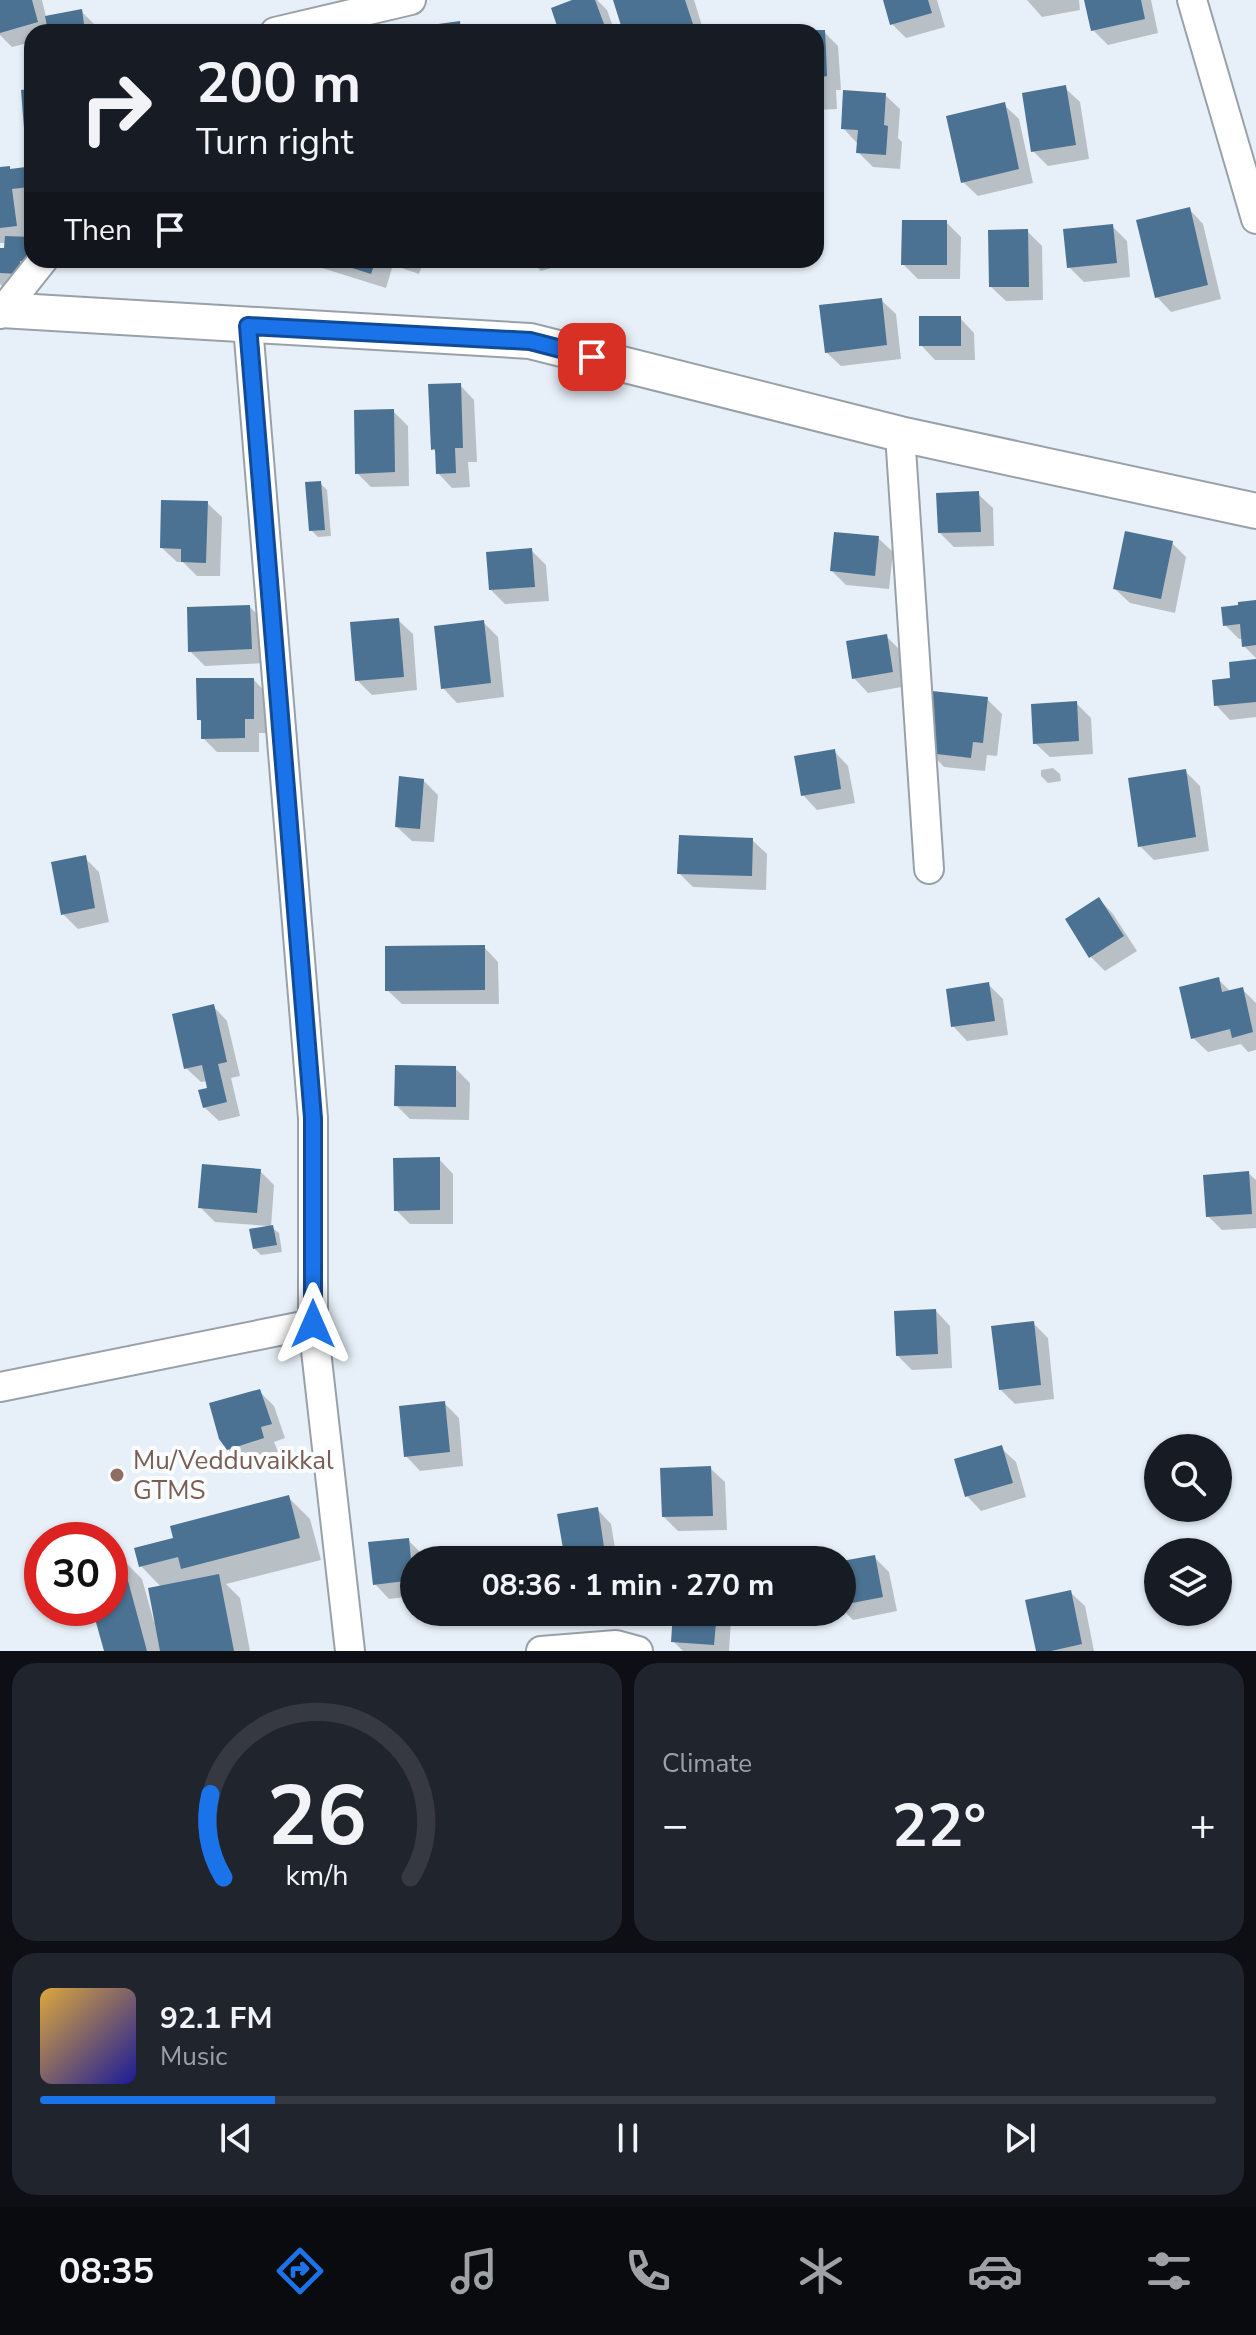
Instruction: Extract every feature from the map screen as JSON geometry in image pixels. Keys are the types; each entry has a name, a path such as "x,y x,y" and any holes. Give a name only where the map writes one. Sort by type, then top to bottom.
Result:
{"street":[{"path":"309,24 411,0"},
{"path":"1192,0 1256,219"},
{"path":"1,311 36,268"},
{"path":"1,311 530,341 900,434 1256,511"},
{"path":"248,326 313,1118 313,1324 350,1651"},
{"path":"900,434 929,869"},
{"path":"0,1387 313,1324"},
{"path":"541,1651 616,1645 638,1651"}],"building":[{"path":"0,0 32,0 38,22 0,33"},
{"path":"572,0 595,0 604,24 556,24 551,8"},
{"path":"613,0 685,0 693,24 620,24"},
{"path":"883,0 928,0 932,13 890,25"},
{"path":"1084,0 1141,0 1145,19 1091,31"},
{"path":"82,9 84,24 46,24 45,16"},
{"path":"824,30 825,30 827,76 824,77"},
{"path":"1066,85 1076,145 1031,152 1022,93"},
{"path":"21,90 24,90 24,128"},
{"path":"843,90 886,93 886,155 856,153 858,130 841,129"},
{"path":"1005,102 1019,169 961,183 946,116"},
{"path":"0,167 24,167 24,188 12,189 17,226 0,228"},
{"path":"1190,207 1208,285 1155,298 1136,220"},
{"path":"902,220 947,220 947,265 901,265"},
{"path":"1113,224 1117,263 1067,268 1063,229"},
{"path":"1028,229 1029,287 989,287 988,230"},
{"path":"5,236 24,237 24,261 20,261 20,274 0,273 0,248 4,248"},
{"path":"352,268 373,268 371,274"},
{"path":"882,298 887,345 825,353 819,305"},
{"path":"919,316 961,316 961,346 919,346"},
{"path":"461,383 463,448 455,448 456,473 436,474 435,449 431,450 428,384"},
{"path":"394,409 395,472 355,474 354,410"},
{"path":"321,481 325,530 309,531 305,482"},
{"path":"979,491 981,532 938,533 936,493"},
{"path":"161,500 208,501 206,563 181,562 181,549 160,548"},
{"path":"1125,531 1173,541 1161,599 1113,589"},
{"path":"834,532 879,536 875,576 830,571"},
{"path":"532,548 535,587 489,590 486,552"},
{"path":"1256,600 1256,645 1242,647 1240,624 1223,626 1221,607"},
{"path":"250,605 252,649 188,652 187,607"},
{"path":"399,618 404,677 355,681 350,622"},
{"path":"484,620 491,683 441,689 434,626"},
{"path":"887,634 893,672 852,679 846,641"},
{"path":"1256,659 1256,702 1214,706 1212,680 1230,678 1229,662"},
{"path":"196,678 254,678 254,719 245,719 245,738 201,739 201,720 197,720"},
{"path":"932,691 988,697 983,743 973,742 971,758 928,753"},
{"path":"1077,701 1079,741 1033,744 1031,704"},
{"path":"835,749 841,789 801,796 794,756"},
{"path":"1186,769 1196,837 1138,847 1128,778"},
{"path":"399,776 424,779 420,829 395,827"},
{"path":"679,835 753,838 752,876 677,874"},
{"path":"86,855 95,908 61,915 51,862"},
{"path":"1099,897 1124,936 1089,958 1065,919"},
{"path":"485,945 485,990 385,991 385,946"},
{"path":"1219,977 1222,992 1243,987 1253,1032 1232,1038 1230,1029 1191,1039 1179,987"},
{"path":"989,982 995,1021 951,1027 946,989"},
{"path":"214,1004 227,1062 218,1064 227,1102 203,1108 198,1090 207,1088 202,1065 184,1069 172,1014"},
{"path":"395,1065 456,1066 456,1107 394,1106"},
{"path":"440,1157 440,1210 394,1211 393,1158"},
{"path":"202,1164 261,1169 257,1213 198,1208"},
{"path":"1249,1171 1252,1214 1206,1217 1203,1175"},
{"path":"273,1225 277,1245 253,1249 249,1229"},
{"path":"936,1309 938,1354 896,1356 894,1311"},
{"path":"1034,1321 1041,1385 999,1390 991,1326"},
{"path":"260,1389 272,1424 261,1427 264,1438 227,1450 219,1439 209,1403"},
{"path":"445,1401 450,1452 404,1457 399,1406"},
{"path":"1002,1445 1013,1483 965,1497 954,1459"},
{"path":"711,1466 713,1516 662,1517 660,1468"},
{"path":"289,1495 300,1538 181,1569 178,1557 139,1567 134,1548 173,1538 170,1526"},
{"path":"598,1507 604,1546 563,1546 557,1514"},
{"path":"409,1538 410,1546 400,1546 400,1582 373,1585 368,1542"},
{"path":"875,1555 883,1597 856,1602 856,1558"},
{"path":"219,1574 234,1651 160,1651 148,1588"},
{"path":"128,1581 147,1651 104,1651 97,1626 128,1626"},
{"path":"1071,1590 1082,1644 1036,1651 1025,1600"},
{"path":"672,1626 716,1626 714,1645 671,1642"}],"place":[{"name":"Mu/Vedduvaikkal GTMS","path":"117,1475"}],"route":[{"path":"313,1324 313,1118 248,326 530,341 592,357"}]}
